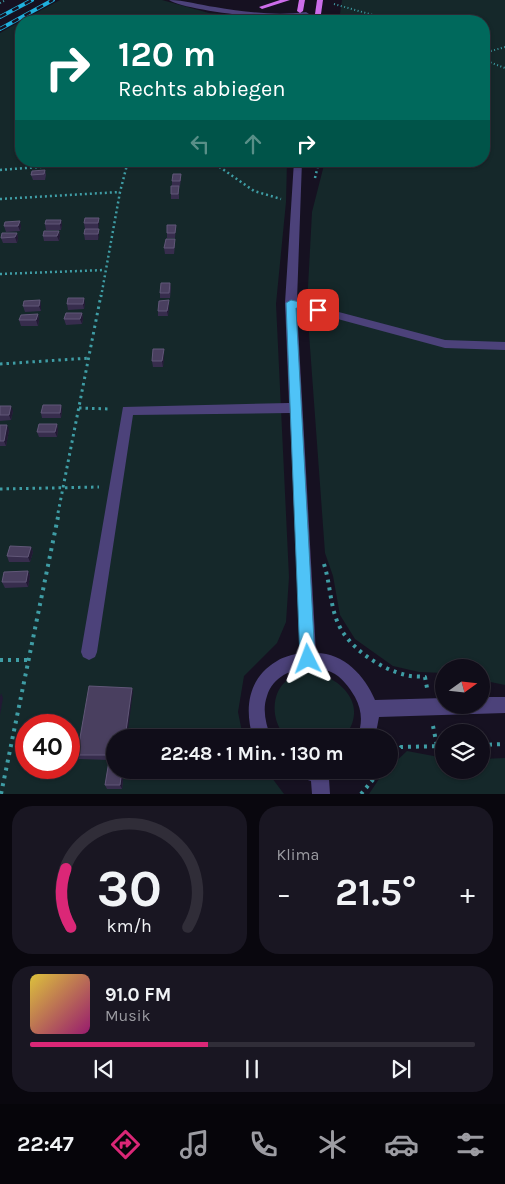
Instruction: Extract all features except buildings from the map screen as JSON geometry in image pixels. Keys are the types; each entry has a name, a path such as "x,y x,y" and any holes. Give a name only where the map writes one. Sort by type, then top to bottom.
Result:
{"main road":[{"path":"262,7 287,0"},
{"path":"301,15 302,0"},
{"path":"301,15 320,2"},
{"path":"317,15 320,2"}],"street":[{"path":"172,0 196,6 253,15"},
{"path":"196,6 262,7 301,15"},
{"path":"222,10 301,15"},
{"path":"298,167 291,303 308,659"},
{"path":"291,303 445,344 505,346"},
{"path":"89,652 127,410 295,408"},
{"path":"260,729 256,715 259,693 270,676 288,663 308,659 329,662 348,672 362,688 370,709 369,729"},
{"path":"370,709 505,705"},
{"path":"317,779 320,794"}],"path":[{"path":"0,3 6,0"},
{"path":"334,4 375,15"},
{"path":"490,51 505,47"},
{"path":"490,62 505,68"},
{"path":"0,170 39,167"},
{"path":"1,794 80,408 120,192 126,167"},
{"path":"220,167 254,191 296,201"},
{"path":"0,199 120,192"},
{"path":"0,274 105,270"},
{"path":"0,364 90,358"},
{"path":"80,408 127,410"},
{"path":"0,489 115,487"},
{"path":"322,559 340,628 352,643 386,668 405,675 425,677 430,708"},
{"path":"0,660 29,660"},
{"path":"490,745 505,744"},
{"path":"398,751 401,747 435,746"},
{"path":"361,794 374,779"}],"green space":[{"path":"60,0 162,0 209,13 235,15 32,15"},
{"path":"342,0 505,0 505,685 490,682 490,659 435,659 435,673 419,672 393,666 355,639 340,615 333,576 325,553 307,306 312,212 323,167 490,167 490,15 340,15"},
{"path":"15,24 15,167 287,167 286,202 276,304 289,577 286,622 277,643 244,676 238,712 241,729 106,729 106,779 273,779 284,794 0,794 0,33"},
{"path":"307,672 320,674 341,686 353,704 354,715 349,729 280,729 275,711 276,697 283,684 295,676"},
{"path":"407,751 435,756 435,779 490,779 490,759 505,758 505,794 369,794 379,779 398,779 398,759"}],"railway":[{"path":"0,17 32,0"},
{"path":"26,15 53,0"},
{"path":"0,29 15,21"}],"route":[{"path":"308,659 291,303 318,310"}]}
